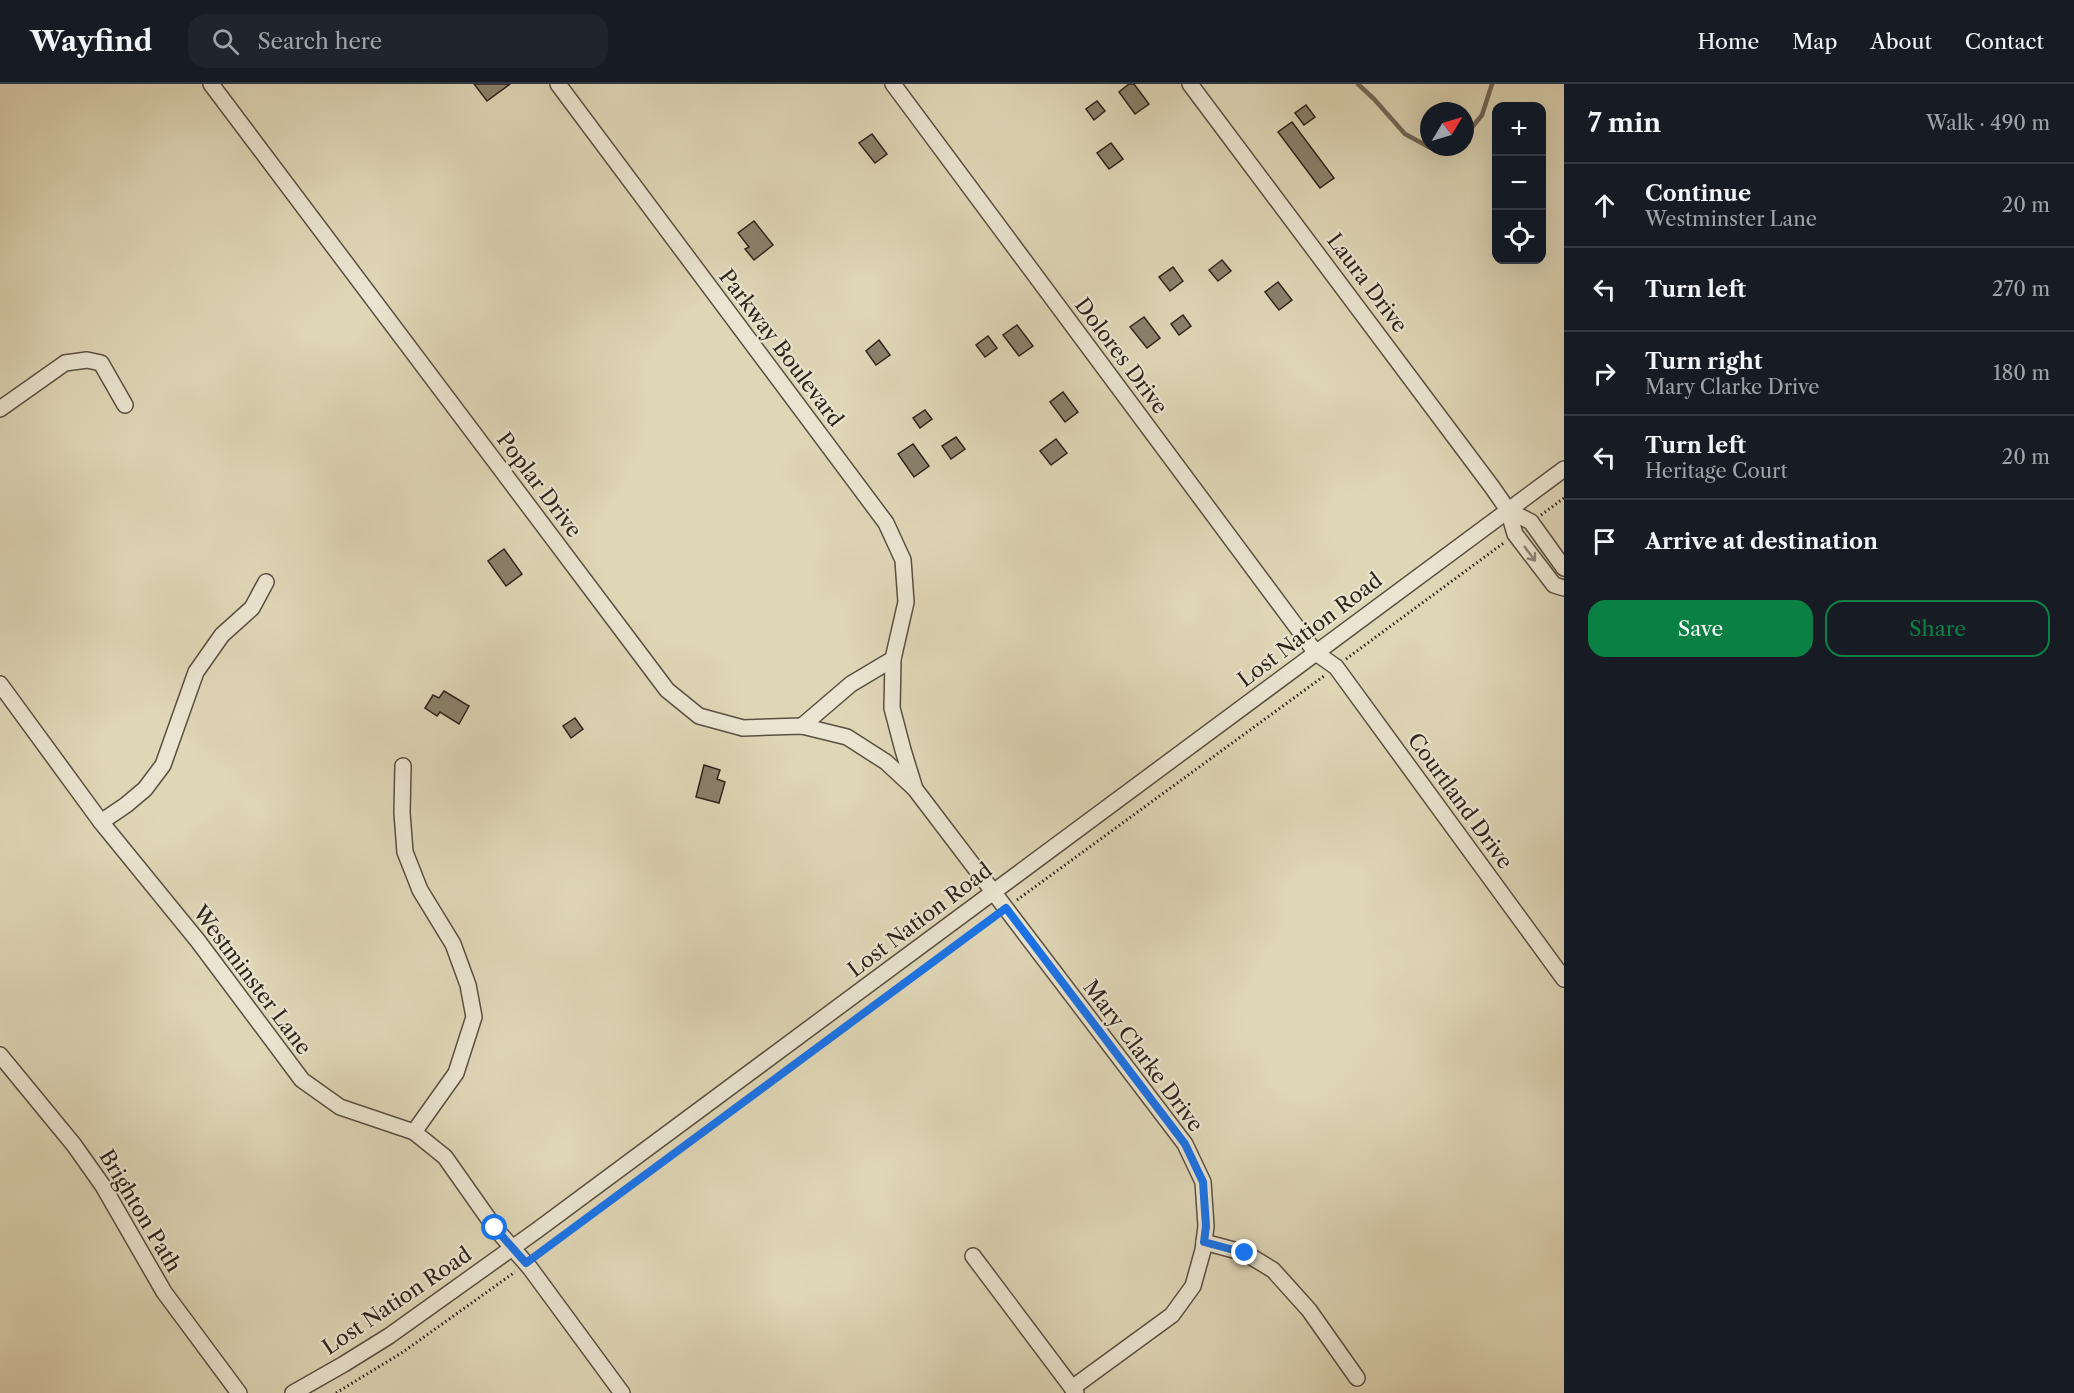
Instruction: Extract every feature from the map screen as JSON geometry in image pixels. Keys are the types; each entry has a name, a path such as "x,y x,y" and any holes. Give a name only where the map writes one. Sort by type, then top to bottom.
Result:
{"street":[{"name":"Poplar Drive","path":"211,84 668,690 699,716 743,728 802,726 847,737 886,762 915,789"},
{"name":"Parkway Boulevard","path":"558,84 886,523 903,560 906,602 893,659 892,708 903,750 915,789 993,891"},
{"name":"Dolores Drive","path":"893,84 1316,653"},
{"name":"Laura Drive","path":"1190,84 1381,336 1508,510"},
{"path":"0,409 65,363 87,360 101,363 125,405"},
{"name":"Lost Nation Road","path":"293,1393 389,1336 512,1248 1564,469"},
{"path":"1508,510 1531,522 1564,568"},
{"path":"1508,510 1515,534 1554,585 1564,588"},
{"path":"101,822 145,789 163,765 196,672 222,635 252,608 266,582"},
{"name":"Courtland Drive","path":"1316,653 1336,667 1564,979"},
{"path":"802,726 851,684 893,659"},
{"name":"Westminster Lane","path":"0,684 101,822 198,941 302,1080 340,1107 414,1132 445,1157 495,1228 526,1263 622,1393"},
{"path":"403,766 402,813 405,852 420,890 453,944 468,985 474,1017 456,1073 414,1132"},
{"name":"Mary Clarke Drive","path":"993,891 1185,1144 1203,1182 1206,1226 1193,1286 1172,1315 1074,1390"},
{"name":"Brighton Path","path":"0,1055 92,1169 164,1292 239,1393"},
{"path":"1204,1242 1245,1253 1273,1270 1309,1310 1357,1378"},
{"path":"973,1256 1074,1390"}],"path":[{"path":"1531,522 1564,498"},
{"path":"336,1393 403,1352 526,1263 1515,534"}],"building":[{"path":"474,84 510,84 487,101"},
{"path":"1129,84 1134,84 1149,104 1135,114 1119,92"},
{"path":"1097,101 1105,111 1094,120 1086,109"},
{"path":"1306,105 1315,117 1304,125 1295,113"},
{"path":"1292,122 1334,178 1320,188 1278,132"},
{"path":"872,134 887,154 875,163 859,143"},
{"path":"1111,143 1123,159 1109,169 1097,153"},
{"path":"754,221 773,245 754,260 745,249 749,247 738,233"},
{"path":"1222,260 1231,271 1218,281 1209,270"},
{"path":"1173,267 1183,281 1170,291 1159,277"},
{"path":"1278,282 1292,300 1279,310 1265,292"},
{"path":"1183,315 1191,326 1179,335 1171,324"},
{"path":"1144,317 1160,338 1147,348 1130,327"},
{"path":"1017,325 1033,346 1019,356 1003,335"},
{"path":"988,336 997,348 985,357 976,345"},
{"path":"879,340 890,355 876,365 866,351"},
{"path":"1063,392 1078,412 1065,422 1050,402"},
{"path":"925,410 932,419 920,428 913,418"},
{"path":"956,437 965,449 951,459 942,446"},
{"path":"1056,439 1067,453 1051,465 1040,451"},
{"path":"913,444 929,466 914,477 898,454"},
{"path":"504,549 522,574 506,586 488,561"},
{"path":"444,691 469,706 459,724 440,712 437,716 425,708 433,695 439,698"},
{"path":"575,718 583,729 571,738 563,726"},
{"path":"704,765 720,770 717,779 725,782 719,803 696,797"}],"waterway":[{"path":"1358,84 1405,134 1420,142"},
{"path":"1474,125 1482,115 1492,84"}],"route":[{"path":"495,1228 526,1263 1006,908 1185,1144 1203,1182 1206,1226 1204,1242 1245,1253"}]}
